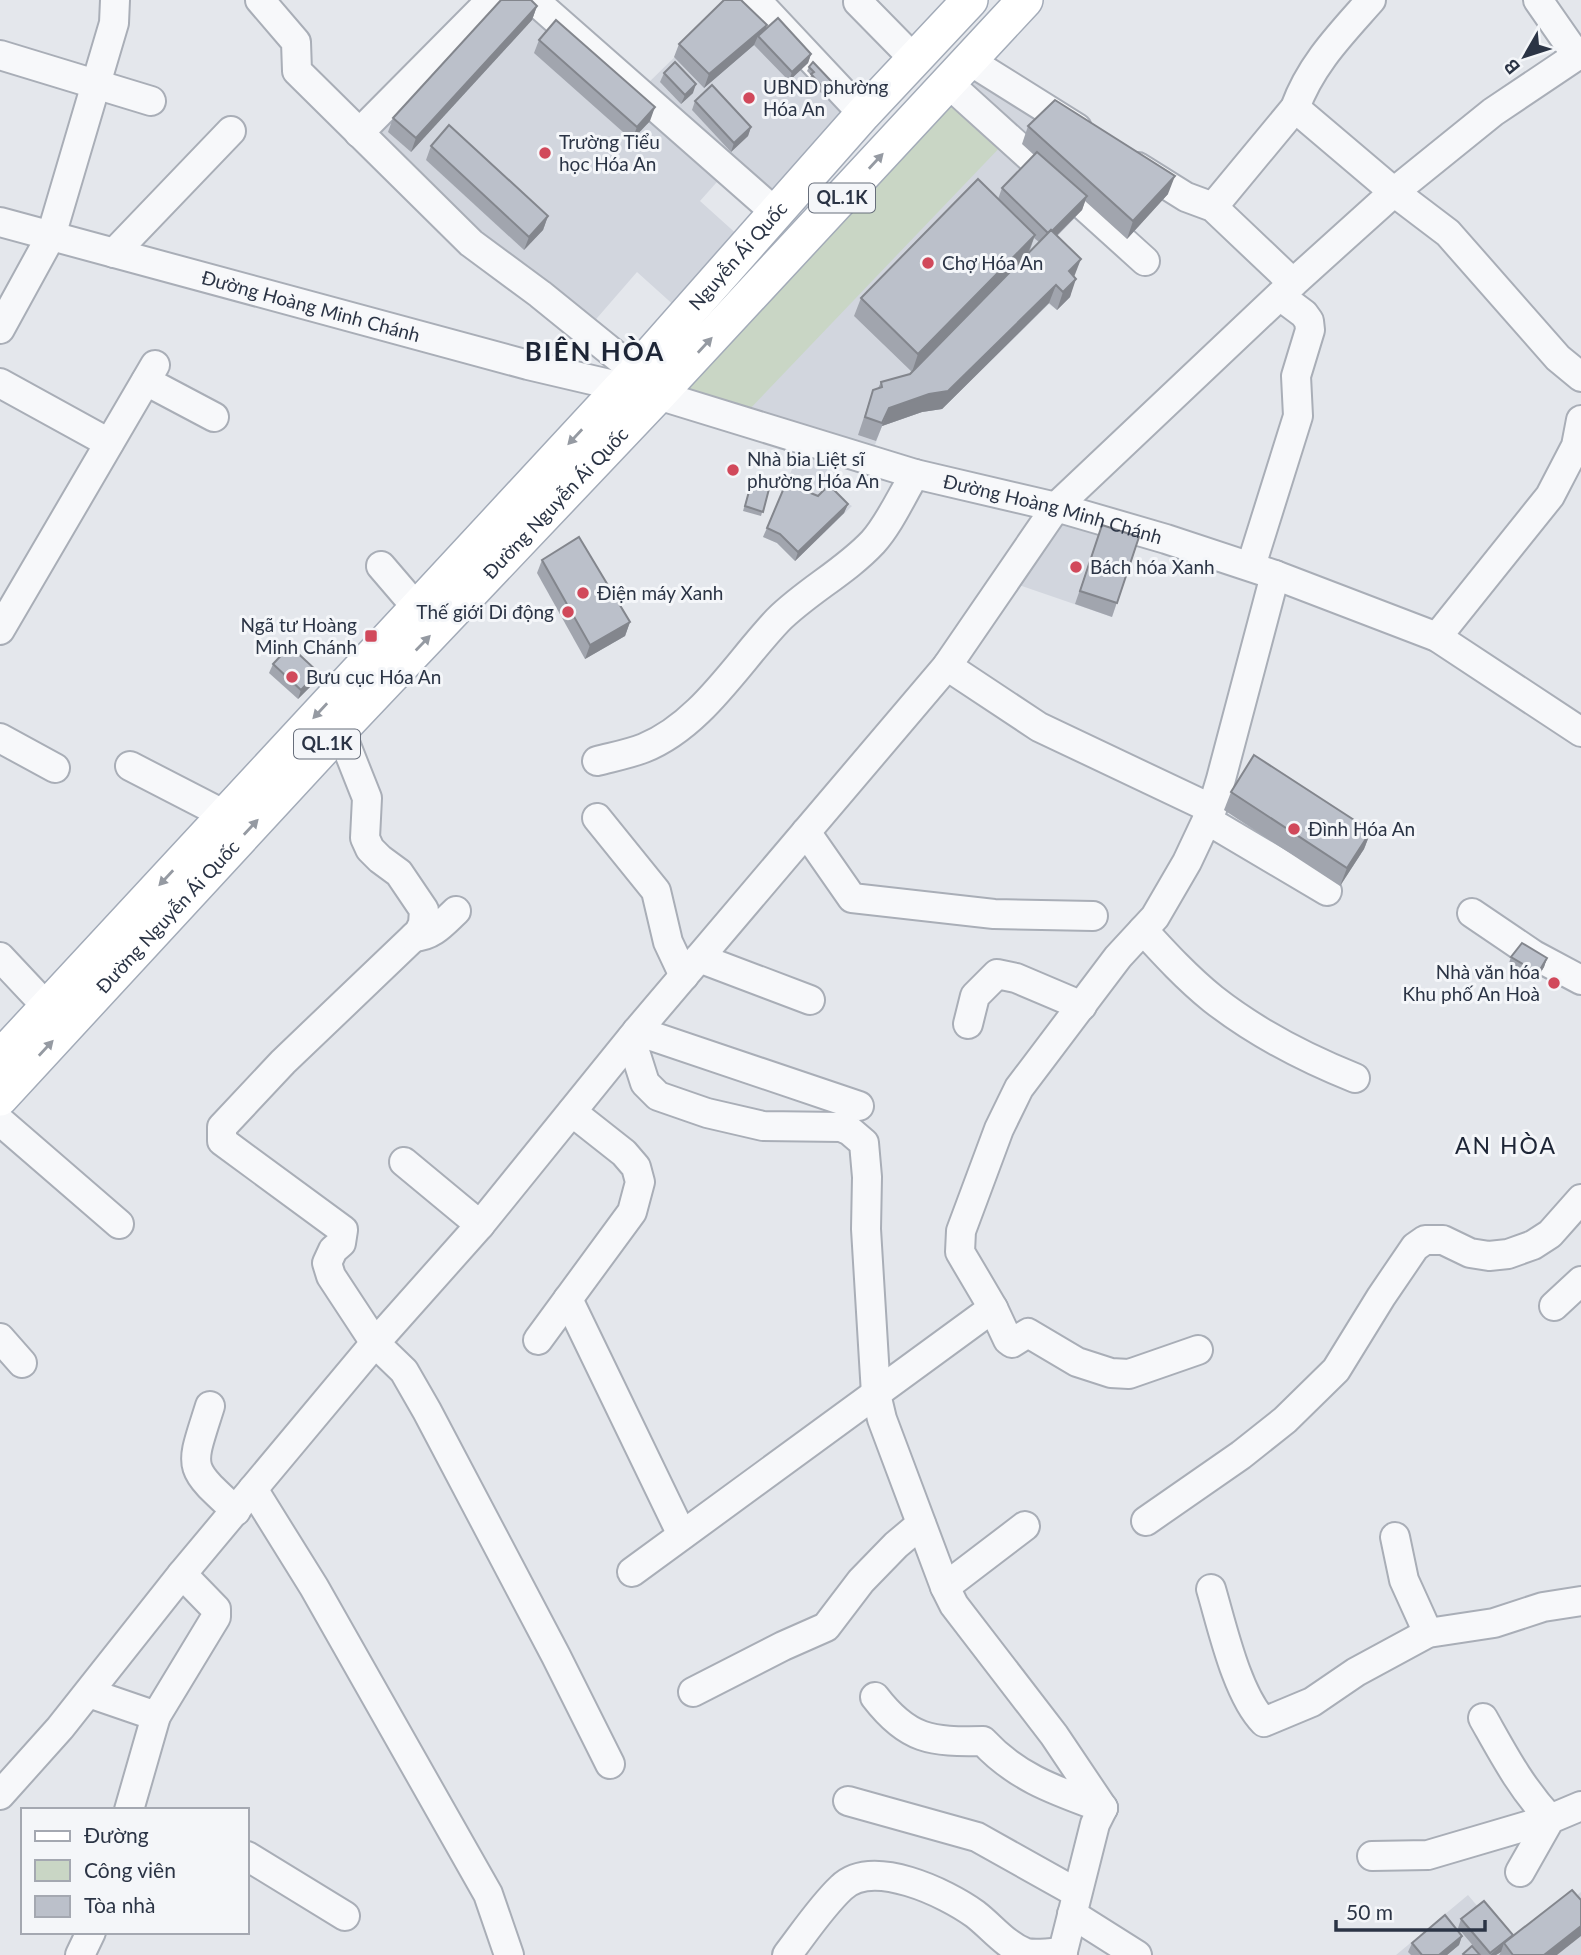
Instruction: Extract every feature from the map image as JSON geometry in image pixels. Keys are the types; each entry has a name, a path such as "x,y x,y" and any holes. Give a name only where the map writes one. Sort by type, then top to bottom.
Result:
{"main road":[{"name":"Nguyễn Ái Quốc","path":"638,384 776,213 863,114 970,0"},
{"name":"Đường Nguyễn Ái Quốc","path":"0,1058 417,608 638,384 959,72 1025,0"},
{"name":"Đường Nguyễn Ái Quốc","path":"0,1098 340,730 638,384"}],"street":[{"path":"0,328 51,236 114,23 115,0"},
{"path":"260,0 296,42 297,71 471,243 540,294 638,384"},
{"path":"359,133 491,0"},
{"path":"534,0 776,213"},
{"path":"756,0 863,114"},
{"path":"1213,207 1295,107 1313,68 1371,0"},
{"path":"0,1796 89,1693 183,1574 375,1343 480,1225 634,1035 947,666 1056,507 1394,192 1493,112 1579,55 1538,0"},
{"path":"858,2 915,60"},
{"path":"0,55 151,101"},
{"path":"959,72 1106,147 1186,197 1213,207 1287,290 1309,321 1310,330 1296,376 1298,415 1209,814 1155,917 1118,957 1019,1088 999,1129 961,1231 961,1252 1008,1340 1012,1342 1028,1333 1034,1334 1077,1362 1111,1373 1129,1374 1198,1350"},
{"path":"959,72 1145,261"},
{"path":"1295,107 1394,192 1448,233 1558,358 1581,377"},
{"path":"114,253 231,131"},
{"name":"Đường Hoàng Minh Chánh","path":"0,222 528,365 638,384 915,474 1056,507 1263,571 1437,638 1581,732"},
{"path":"0,630 150,373 214,417"},
{"path":"0,383 109,443"},
{"path":"1437,638 1550,496 1576,446 1581,420"},
{"path":"597,761 644,748 668,735 701,708 779,620 805,596 856,558 875,539 915,474"},
{"path":"381,566 417,608"},
{"path":"947,666 1039,727 1209,814 1327,891"},
{"path":"340,730 367,798 366,838 370,849 399,873 424,910 423,924 414,937 284,1062 222,1127 222,1141 343,1230 341,1243 333,1250 327,1263 331,1276 375,1343 404,1371 427,1411 610,1764"},
{"path":"0,738 55,768"},
{"path":"130,766 225,815"},
{"path":"597,818 656,891 668,942 691,967 810,1000"},
{"path":"806,832 852,898 994,914 1093,916"},
{"path":"414,937 433,932 456,911"},
{"path":"1472,913 1534,955 1581,980"},
{"path":"1143,930 1181,971 1250,1026 1324,1066 1355,1078"},
{"path":"0,957 47,1007"},
{"path":"968,1024 975,996 997,974 1016,978 1082,1006"},
{"path":"634,1035 859,1106"},
{"path":"634,1035 645,1083 658,1096 707,1113 763,1126 841,1127 864,1143 867,1177 866,1229 876,1394 882,1419 954,1605 1054,1735 1103,1808"},
{"path":"538,1340 632,1212 639,1182 636,1167 624,1153 572,1112"},
{"path":"0,1121 119,1224"},
{"path":"404,1162 480,1225"},
{"path":"1146,1521 1241,1455 1285,1420 1336,1370 1381,1297 1415,1247 1424,1240 1443,1240 1470,1253 1489,1256 1508,1254 1534,1245 1550,1234 1581,1199"},
{"path":"1554,1306 1581,1281"},
{"path":"568,1300 682,1535"},
{"path":"632,1572 993,1308"},
{"path":"0,1338 22,1363"},
{"path":"209,1406 194,1456 195,1466 204,1482 245,1500 314,1587 488,1894 509,1955"},
{"path":"693,1692 826,1627 861,1581 921,1524"},
{"path":"945,1587 1026,1526"},
{"path":"1395,1536 1404,1580 1428,1633"},
{"path":"130,1808 156,1716 216,1617 216,1609 183,1574"},
{"path":"1211,1589 1231,1657 1250,1702 1264,1722 1312,1702 1356,1672 1428,1633 1494,1623 1543,1607 1581,1601"},
{"path":"89,1693 156,1716"},
{"path":"875,1697 890,1717 910,1731 942,1742 983,1741 1001,1761 1048,1787 1103,1808"},
{"path":"1483,1718 1509,1767 1550,1819"},
{"path":"848,1801 977,1837 1075,1903 1137,1955"},
{"path":"1373,1856 1428,1854 1550,1819 1581,1806"},
{"path":"787,1955 842,1886 863,1876 882,1876 931,1889 975,1914 1010,1946 1029,1955 1063,1954 1095,1824 1103,1808"},
{"path":"1520,1872 1550,1819"},
{"path":"248,1857 345,1916"},
{"path":"80,1955 89,1934"}],"shaded area":[{"name":"Trường Tiểu học Hóa An","path":"524,0 724,174 700,201 740,237 677,308 637,272 591,325 475,238 370,133"},
{"name":"UBND phường Hóa An","path":"728,5 775,27 852,110 773,201 644,87"},
{"name":"Chợ Hóa An","path":"975,72 1168,194 1088,205 1045,248 1070,297 1057,310 1049,304 942,409 922,412 882,426 872,453 676,394"},
{"path":"802,446 831,455 822,489 852,506 795,561 777,543 763,537"},
{"name":"Bách hóa Xanh","path":"1059,515 1138,538 1112,617 1013,583"},
{"path":"1581,1892 1581,1955 1396,1955 1468,1895 1512,1947"}],"green space":[{"path":"954,94 1006,141 745,414 676,394"}],"building":[{"path":"501,0 531,0 537,6 416,138 393,118"},
{"path":"724,0 741,0 767,25 709,74 679,44"},
{"path":"778,18 811,54 792,72 758,36"},
{"path":"556,20 655,107 637,127 539,40"},
{"path":"675,62 696,84 685,95 664,73"},
{"path":"813,62 831,81 823,88 811,74 814,72 809,67"},
{"path":"712,85 751,127 734,143 695,101"},
{"path":"1055,100 1175,176 1133,221 1028,126"},
{"path":"449,125 548,216 529,237 431,146"},
{"path":"1037,152 1087,196 1048,233 1002,188"},
{"path":"978,179 1035,235 918,354 861,298"},
{"path":"1051,230 1081,259 1069,271 1076,279 1063,292 1056,285 948,391 929,394 889,408 882,423 865,417 873,390 882,387 881,382 910,374"},
{"path":"786,483 818,496 829,485 848,504 798,552 780,534 767,528"},
{"path":"751,484 769,489 763,512 745,506"},
{"path":"1102,525 1139,537 1117,603 1080,591"},
{"name":"Điện máy Xanh","path":"579,537 630,622 590,645 542,560"},
{"path":"290,646 318,672 301,690 273,664"},
{"path":"1254,755 1371,831 1347,868 1231,792"},
{"path":"1522,943 1547,958 1538,973 1511,957"},
{"path":"1572,1890 1581,1900 1581,1926 1544,1955 1513,1955 1504,1943"},
{"path":"1484,1901 1513,1935 1490,1953 1461,1919"},
{"path":"1445,1915 1462,1936 1439,1955 1422,1955 1412,1943"},
{"path":"1472,1946 1480,1955 1463,1954"}],"place":[{"name":"UBND phường Hóa An","path":"749,98"},
{"name":"Trường Tiểu học Hóa An","path":"545,153"},
{"name":"Chợ Hóa An","path":"928,263"},
{"name":"Nhà bia Liệt sĩ phường Hóa An","path":"733,470"},
{"name":"Bách hóa Xanh","path":"1076,567"},
{"name":"Điện máy Xanh","path":"583,593"},
{"name":"Thế giới Di động","path":"568,612"},
{"name":"Ngã tư Hoàng Minh Chánh","path":"371,636"},
{"name":"Bưu cục Hóa An","path":"292,677"},
{"name":"Đình Hóa An","path":"1294,829"},
{"name":"Nhà văn hóa Khu phố An Hoà","path":"1554,983"}],"district":[{"name":"BIÊN HÒA","path":"595,352"},
{"name":"AN HÒA","path":"1506,1146"}]}
